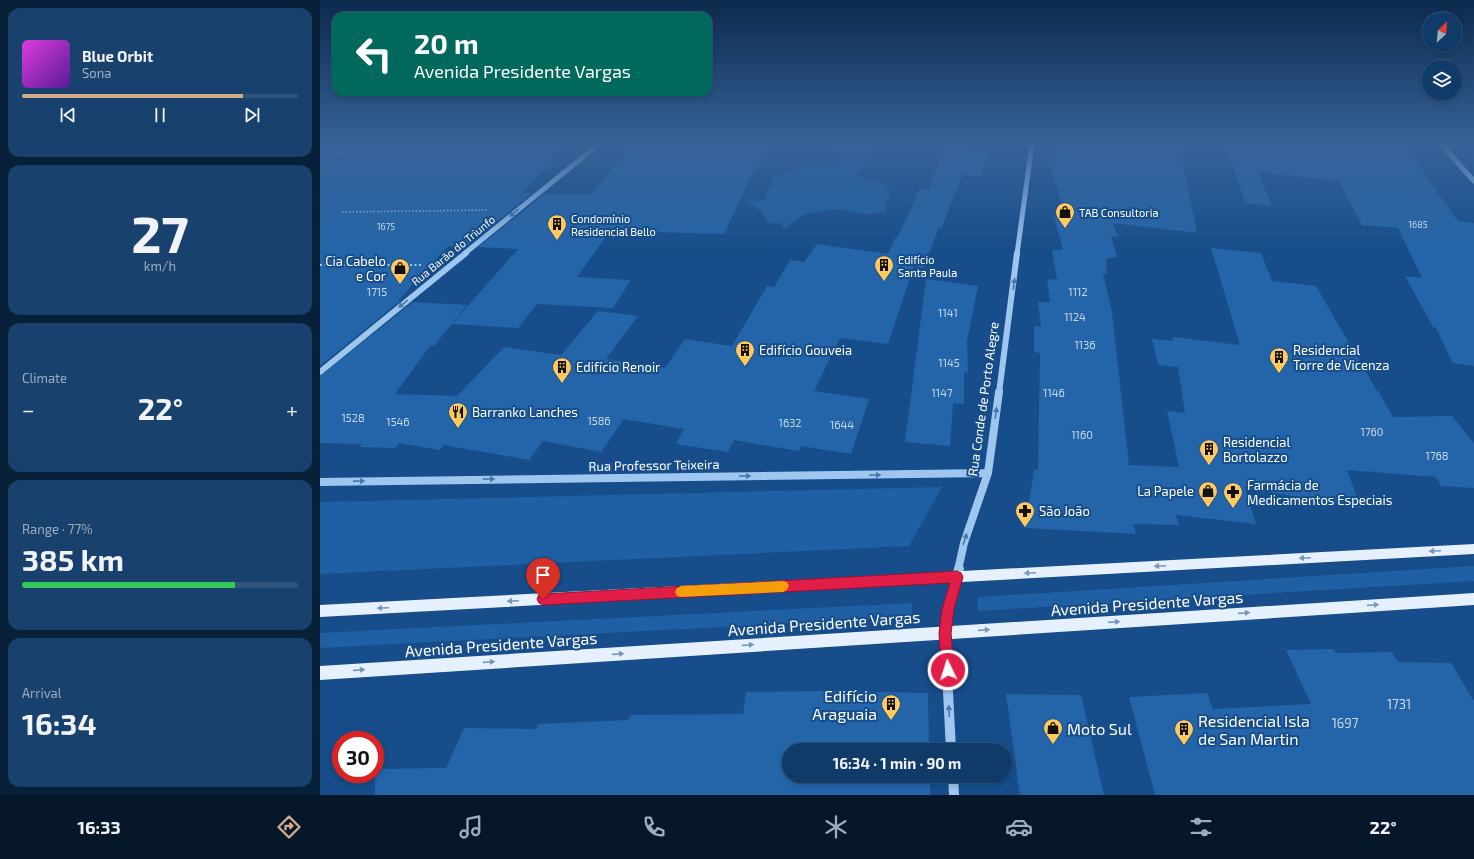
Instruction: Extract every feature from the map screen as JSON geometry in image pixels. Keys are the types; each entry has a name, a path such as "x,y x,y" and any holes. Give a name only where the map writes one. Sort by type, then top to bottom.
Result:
{"main road":[{"path":"320,612 1474,549"},
{"name":"Avenida Presidente Vargas","path":"320,673 1474,599"}],"street":[{"name":"Rua Barão do Triunfo","path":"320,372 554,181"},
{"name":"Rua Conde de Porto Alegre","path":"951,743 945,633 948,609 957,577 964,543 988,473 1027,181"},
{"name":"Rua Professor Teixeira","path":"320,482 988,473"},
{"path":"953,783 954,795"}],"path":[{"path":"342,212 489,210"},
{"path":"320,265 428,265"}],"shaded area":[{"path":"772,181 873,181 886,185 890,195 885,205 887,212 866,214 836,209 805,214 785,229 780,224 768,223 762,212 747,202 764,200"},
{"path":"942,487 909,546 320,574 320,502"},
{"path":"1474,566 1474,581 978,611 978,597"},
{"path":"912,603 912,617 320,648 320,633"}],"building":[{"path":"320,181 534,181 522,193 532,193 466,247 448,246 398,301 400,301 320,366"},
{"path":"602,181 749,181 724,234 610,231 577,277 631,280 613,308 537,304 518,328 452,324 518,249 478,247 545,194 592,194"},
{"path":"931,181 960,181 941,229 938,229 924,268 914,266 888,344 840,338 814,391 869,399 851,454 801,446 799,451 734,440 728,452 676,444 684,429 624,419 601,452 543,441 529,460 444,445 440,450 399,443 395,448 359,447 362,444 320,443 320,376 413,302 467,305 434,346 430,346 395,394 457,396 504,347 561,355 598,311 638,316 606,359 665,368 685,339 732,346 767,286 774,287 790,260 804,262 817,244 888,254 920,189 928,190"},
{"path":"1055,181 1187,181 1197,233 1112,223 1119,237 1111,236 1117,257 1106,259 1107,274 1103,274 1112,312 1129,465 1179,467 1167,411 1185,413 1178,367 1158,365 1152,339 1173,341 1173,337 1240,345 1211,248 1261,253 1272,281 1316,286 1393,417 1452,416 1474,443 1474,488 1441,486 1436,477 1347,470 1361,508 1245,488 1256,524 1176,515 1179,525 1133,524 1136,534 1025,528 1034,470 1038,470 1040,353 1034,352 1034,326 1041,327 1038,302 1050,302 1047,279 1057,280 1052,250 1063,250 1054,217 1066,217"},
{"path":"1238,181 1262,181 1272,206 1246,203"},
{"path":"1339,181 1429,181 1458,221 1474,223 1474,366 1453,363 1436,328 1433,327 1405,276 1422,278 1398,228 1362,225"},
{"path":"926,279 978,286 967,341 968,373 964,372 964,404 953,403 950,446 905,442"},
{"path":"1333,649 1335,653 1392,652 1398,662 1451,663 1474,701 1474,795 1155,795 1129,697 1207,693 1213,709 1311,704 1286,650"},
{"path":"831,691 928,693 929,743 782,743 782,783 930,783 930,795 375,795 375,783 384,783 384,769 446,768 464,728 536,729 538,724 628,720 630,715 743,714 746,692"},
{"name":"Moto Sul","path":"1006,694 1081,695 1104,795 1020,795"}],"slow traffic":[{"path":"681,592 783,586"}],"place":[{"name":"TAB Consultoria","path":"1065,229"},
{"name":"Condomínio Residencial Bello","path":"557,241"},
{"name":"Edifício Santa Paula","path":"884,282"},
{"name":"Cia Cabelo e Cor","path":"400,285"},
{"name":"Edifício Gouveia","path":"745,367"},
{"name":"Residencial Torre de Vicenza","path":"1279,374"},
{"name":"Edifício Renoir","path":"562,384"},
{"name":"Barranko Lanches","path":"458,429"},
{"name":"Residencial Bortolazzo","path":"1209,466"},
{"name":"La Papele","path":"1208,508"},
{"name":"Farmácia de Medicamentos Especiais","path":"1233,509"},
{"name":"São João","path":"1025,528"},
{"name":"Edifício Araguaia","path":"891,721"},
{"name":"Moto Sul","path":"1053,745"},
{"name":"Residencial Isla de San Martin","path":"1184,746"}],"route":[{"path":"543,599 957,577 948,609 945,633 948,670"}]}
